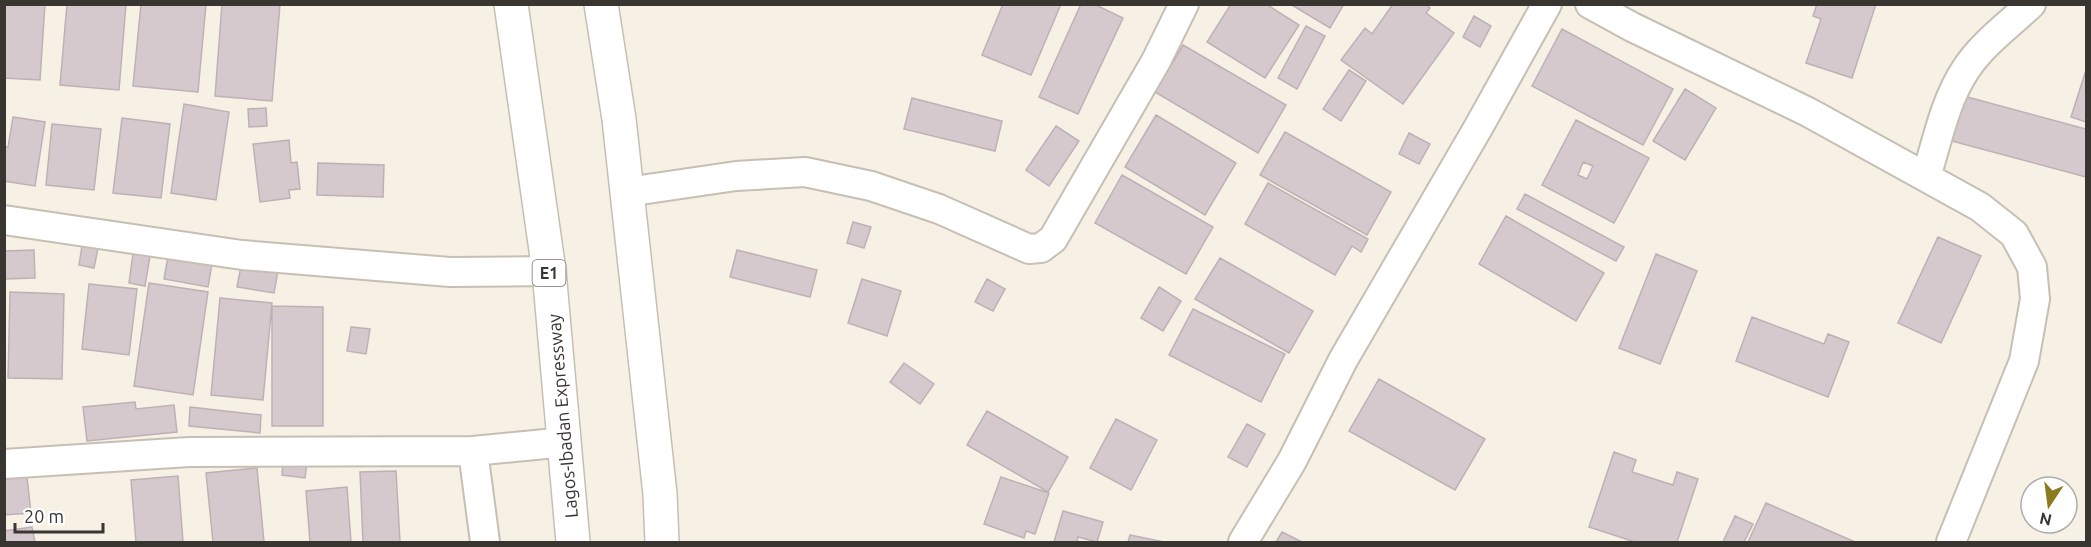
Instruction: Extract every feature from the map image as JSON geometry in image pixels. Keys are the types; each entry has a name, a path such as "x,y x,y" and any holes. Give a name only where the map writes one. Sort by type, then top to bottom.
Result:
{"highway":[{"name":"Lagos-Ibadan Expressway","path":"511,4 549,271 566,442 573,543"},
{"path":"601,4 619,119 660,494 662,543"}],"street":[{"path":"627,192 736,176 805,172 871,186 939,209 1029,249 1041,248 1053,239 1156,61 1184,4"},
{"path":"1243,543 1292,461 1343,360 1473,138 1547,4"},
{"path":"1590,4 1632,27 1808,112 1980,207 2014,234 2032,267 2035,299 2024,361 1951,543"},
{"path":"1926,177 1946,111 1966,69 1985,47 2031,4"},
{"path":"4,220 242,255 450,273 549,271"},
{"path":"4,464 189,452 473,451 566,442"},
{"path":"473,451 485,543"}],"building":[{"path":"4,4 45,4 40,80 4,78"},
{"path":"67,4 126,4 119,90 60,85"},
{"path":"141,4 206,4 198,92 133,86"},
{"path":"222,4 280,4 272,101 215,96"},
{"path":"1003,4 1061,4 1031,75 982,55"},
{"path":"1081,4 1094,4 1123,18 1078,114 1039,97"},
{"path":"1231,4 1266,4 1299,25 1265,78 1207,42"},
{"path":"1290,4 1344,4 1330,28"},
{"path":"1393,4 1426,4 1430,8 1426,13 1454,33 1403,104 1341,60 1365,28 1372,34"},
{"path":"1817,4 1876,4 1852,78 1806,63 1821,19 1813,16"},
{"path":"1474,16 1491,26 1480,47 1463,37"},
{"path":"1306,26 1325,36 1297,89 1278,78"},
{"path":"1562,29 1673,89 1643,145 1532,86"},
{"path":"1183,45 1286,105 1258,153 1155,92"},
{"path":"1349,70 1366,81 1341,121 1323,109"},
{"path":"2086,70 2086,122 2071,117"},
{"path":"1685,89 1716,108 1685,160 1653,141"},
{"path":"1960,95 2086,129 2086,177 1948,140"},
{"path":"912,98 1002,121 995,151 904,129"},
{"path":"184,104 229,112 216,200 171,193"},
{"path":"266,108 267,126 249,127 248,109"},
{"path":"1156,115 1236,163 1205,215 1125,167"},
{"path":"13,117 45,122 35,186 4,181 4,147 8,147"},
{"path":"122,118 170,124 161,198 113,193"},
{"path":"1576,120 1649,158 1614,223 1542,185","holes":["1583,162 1593,166 1587,179 1578,175"]},
{"path":"52,124 101,129 94,190 46,185"},
{"path":"1056,126 1079,141 1049,186 1026,170"},
{"path":"1285,132 1391,192 1367,235 1260,175"},
{"path":"1409,133 1430,144 1419,164 1399,154"},
{"path":"289,140 291,163 297,162 300,189 289,190 290,198 260,202 253,144"},
{"path":"318,163 384,165 383,197 317,195"},
{"path":"1122,175 1213,227 1186,274 1095,223"},
{"path":"1268,183 1368,239 1361,252 1352,246 1335,275 1245,224"},
{"path":"1525,194 1624,247 1616,261 1517,209"},
{"path":"1506,216 1604,273 1576,321 1479,264"},
{"path":"853,222 871,227 864,248 847,243"},
{"path":"1938,237 1981,256 1941,343 1898,323"},
{"path":"82,246 98,248 94,268 79,265"},
{"path":"34,250 35,278 5,279 4,251"},
{"path":"737,250 817,270 810,297 730,277"},
{"path":"169,251 213,258 208,287 164,279"},
{"path":"133,254 150,256 145,286 129,283"},
{"path":"1656,254 1697,271 1660,364 1619,348"},
{"path":"1220,258 1313,311 1289,353 1195,299"},
{"path":"241,266 278,271 274,293 237,287"},
{"path":"862,279 901,291 887,336 848,323"},
{"path":"987,279 1005,289 993,311 975,302"},
{"path":"149,283 208,292 193,395 134,386"},
{"path":"89,284 137,289 129,355 82,349"},
{"path":"1159,287 1181,301 1163,331 1141,318"},
{"path":"10,292 64,294 62,379 8,378"},
{"path":"220,298 272,303 263,400 211,395"},
{"path":"272,306 323,307 323,426 272,426"},
{"path":"1193,309 1285,354 1261,402 1169,355"},
{"path":"1752,317 1824,344 1828,334 1849,342 1828,397 1736,361"},
{"path":"351,327 370,329 366,354 347,351"},
{"path":"904,363 934,384 920,404 890,382"},
{"path":"1379,379 1485,439 1455,490 1349,431"},
{"path":"135,402 136,409 174,405 177,432 87,441 83,407"},
{"path":"190,407 261,415 260,433 189,426"},
{"path":"987,411 1068,457 1048,492 967,445"},
{"path":"1116,419 1157,440 1131,490 1090,468"},
{"path":"1247,424 1265,434 1247,467 1228,457"},
{"path":"1614,452 1636,460 1632,472 1673,485 1677,472 1698,479 1677,542 1635,542 1589,527"},
{"path":"283,460 307,462 305,478 282,475"},
{"path":"257,468 264,542 213,542 206,473"},
{"path":"396,471 400,542 363,542 360,472"},
{"path":"178,476 183,542 136,542 131,480"},
{"path":"27,477 31,513 4,515 4,479"},
{"path":"1001,477 1049,493 1035,534 1026,531 1024,538 984,524"},
{"path":"347,487 351,542 310,542 306,491"},
{"path":"1766,503 1855,542 1748,542"},
{"path":"1063,511 1103,522 1097,542 1078,537 1077,542 1054,542"},
{"path":"1735,516 1753,524 1744,542 1723,542"},
{"path":"32,527 35,542 4,542 4,531"},
{"path":"1282,532 1302,542 1276,542"},
{"path":"1130,535 1164,542 1128,542"}]}
